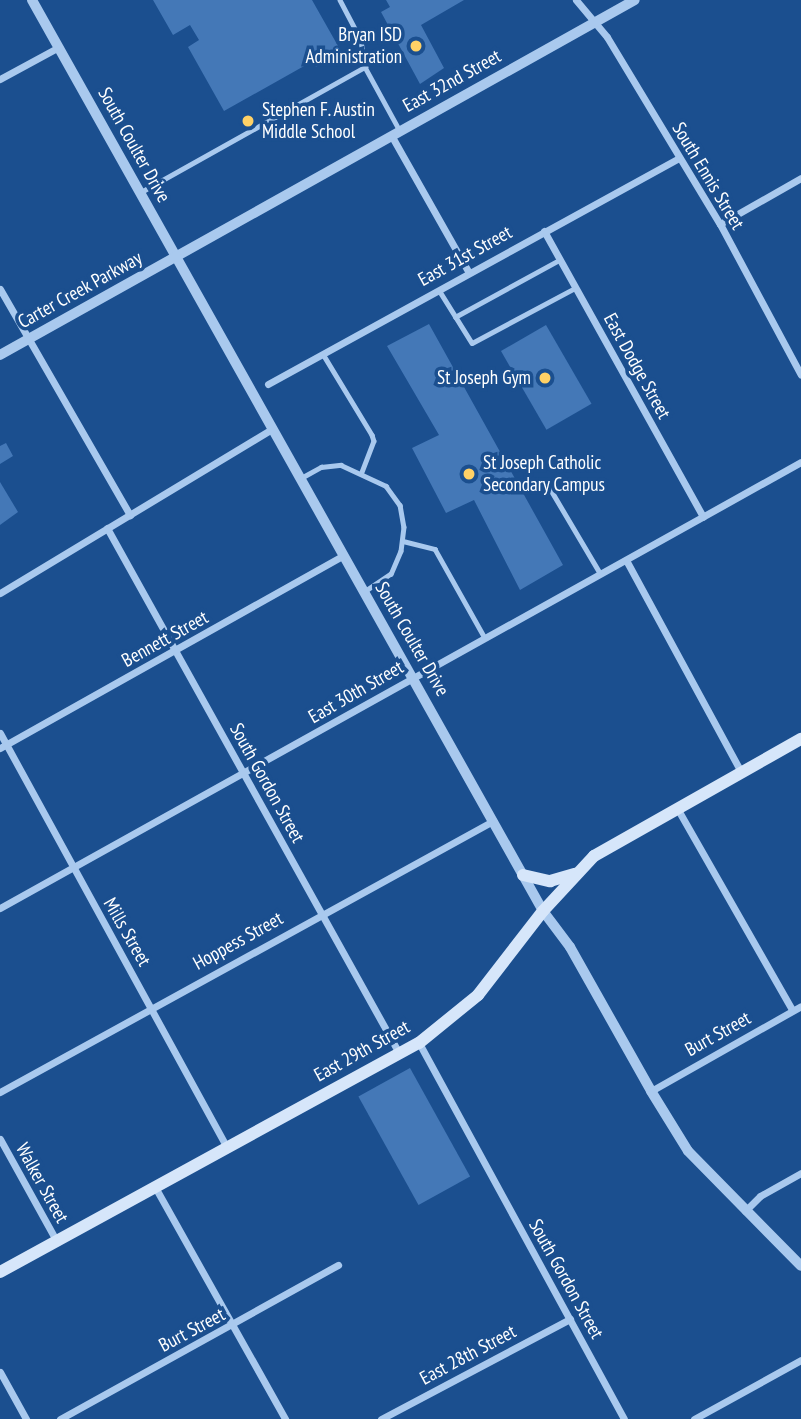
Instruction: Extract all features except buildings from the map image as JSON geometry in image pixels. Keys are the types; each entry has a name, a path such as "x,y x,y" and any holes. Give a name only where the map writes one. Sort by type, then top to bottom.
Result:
{"main road":[{"name":"East 29th Street","path":"0,1272 419,1043 495,977 542,911 576,874 612,843 801,739"},
{"path":"523,875 550,881 576,874"}],"street":[{"name":"South Coulter Drive","path":"32,0 414,677 542,911 570,947 651,1091 688,1151 801,1266"},
{"name":"South Ennis Street","path":"576,0 607,37 678,159 720,224 801,375"},
{"name":"East 32nd Street","path":"177,256 635,0"},
{"path":"0,79 59,47"},
{"path":"396,132 468,271"},
{"name":"East 31st Street","path":"268,384 468,271 678,159"},
{"path":"720,224 801,178"},
{"name":"East Dodge Street","path":"544,231 703,517"},
{"name":"Carter Creek Parkway","path":"0,355 177,256"},
{"path":"0,289 130,514"},
{"path":"0,593 273,428"},
{"name":"East 30th Street","path":"0,908 801,462"},
{"name":"South Gordon Street","path":"107,528 399,1053"},
{"name":"Bennett Street","path":"3,746 177,652 344,555"},
{"path":"626,560 741,772"},
{"name":"Mills Street","path":"0,733 3,746 152,1007 227,1148"},
{"path":"677,808 792,1010"},
{"name":"Hoppess Street","path":"0,1092 493,821"},
{"name":"Burt Street","path":"651,1091 801,1006"},
{"name":"South Gordon Street","path":"419,1043 624,1419"},
{"name":"Walker Street","path":"0,1139 57,1242"},
{"path":"745,1211 760,1196 801,1173"},
{"path":"155,1188 285,1419"},
{"name":"Burt Street","path":"60,1419 232,1327 338,1265"},
{"name":"East 28th Street","path":"382,1419 570,1319"},
{"path":"694,1419 801,1360"},
{"path":"0,1372 26,1419"}],"lane":[{"path":"340,0 360,40 365,67 396,132"},
{"path":"141,192 365,67"},
{"path":"455,317 560,260"},
{"path":"438,288 468,341 478,342 575,287"},
{"path":"322,353 372,435 374,441 362,472"},
{"path":"301,478 321,467 341,465 362,472 386,486 400,505 402,541 391,573 365,591"},
{"path":"548,485 600,574"},
{"path":"402,541 435,549 485,638"}],"place":[{"name":"Bryan ISD Administration","path":"416,46"},
{"name":"Stephen F. Austin Middle School","path":"248,121"},
{"name":"St Joseph Gym","path":"545,378"},
{"name":"St Joseph Catholic Secondary Campus","path":"469,474"}]}
